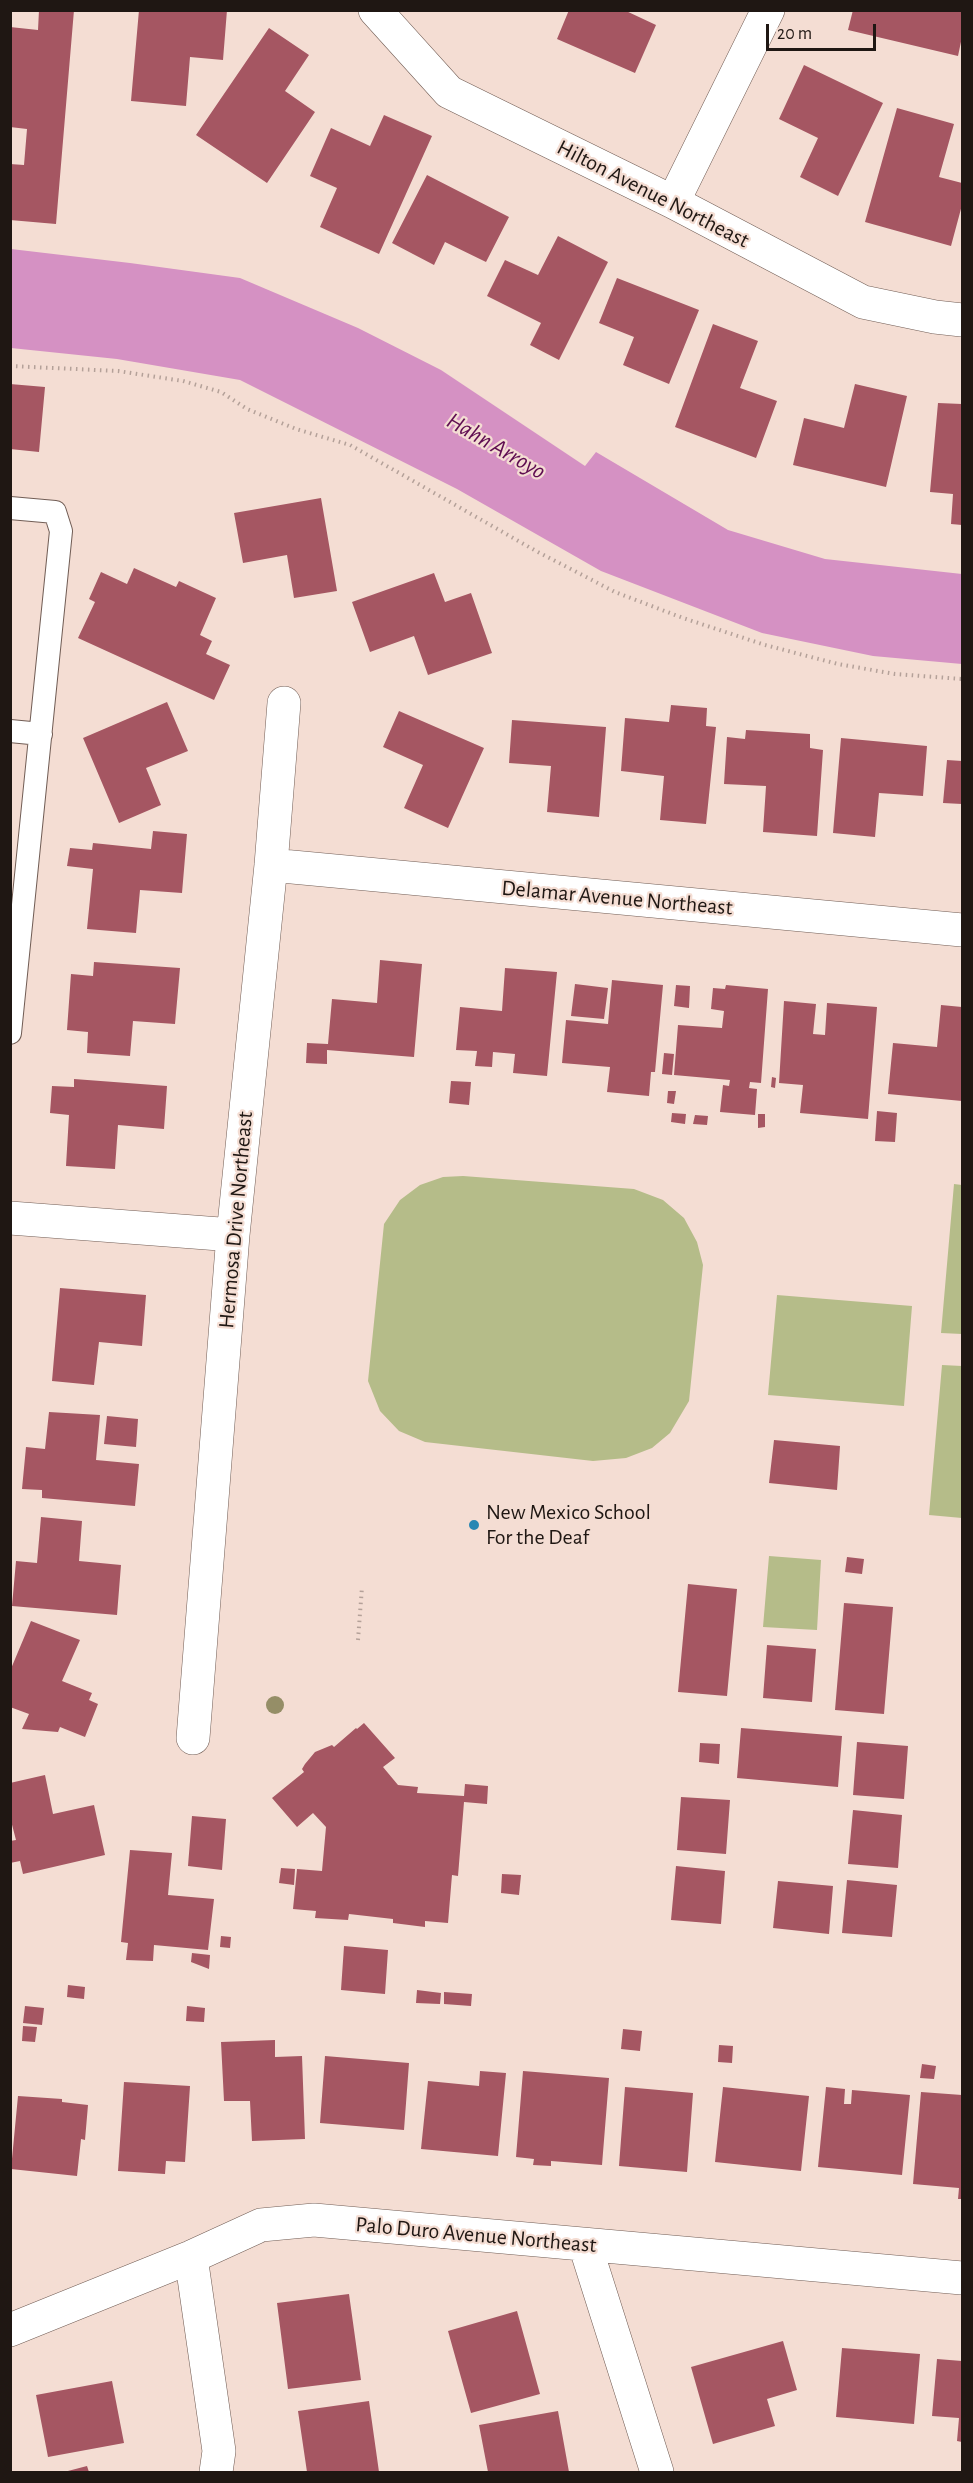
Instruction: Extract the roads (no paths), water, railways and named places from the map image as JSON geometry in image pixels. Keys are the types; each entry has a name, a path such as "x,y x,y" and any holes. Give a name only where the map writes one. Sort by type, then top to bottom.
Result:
{"street":[{"name":"Hilton Avenue Northeast","path":"375,10 449,92 673,202 863,302 935,317 963,320"},
{"path":"673,202 768,10"},
{"name":"Hermosa Drive Northeast","path":"193,1738 233,1235 271,866 284,703"},
{"name":"Delamar Avenue Northeast","path":"271,866 963,930"},
{"path":"10,1218 233,1235"},
{"name":"Palo Duro Avenue Northeast","path":"10,2330 191,2257 261,2225 314,2220 963,2278"},
{"path":"585,2245 657,2472"},
{"path":"191,2257 219,2451 216,2472"}],"lane":[{"path":"10,508 55,512 61,531 41,734 15,953 10,1034"},
{"path":"10,731 41,734"}],"water":[{"name":"Hahn Arroyo","path":"11,249 240,278 358,328 441,370 585,466 596,452 728,530 825,559 962,574 962,664 873,656 762,633 601,571 457,489 240,380 117,359 11,348"}],"place":[{"name":"New Mexico School For the Deaf","path":"474,1525"}]}
